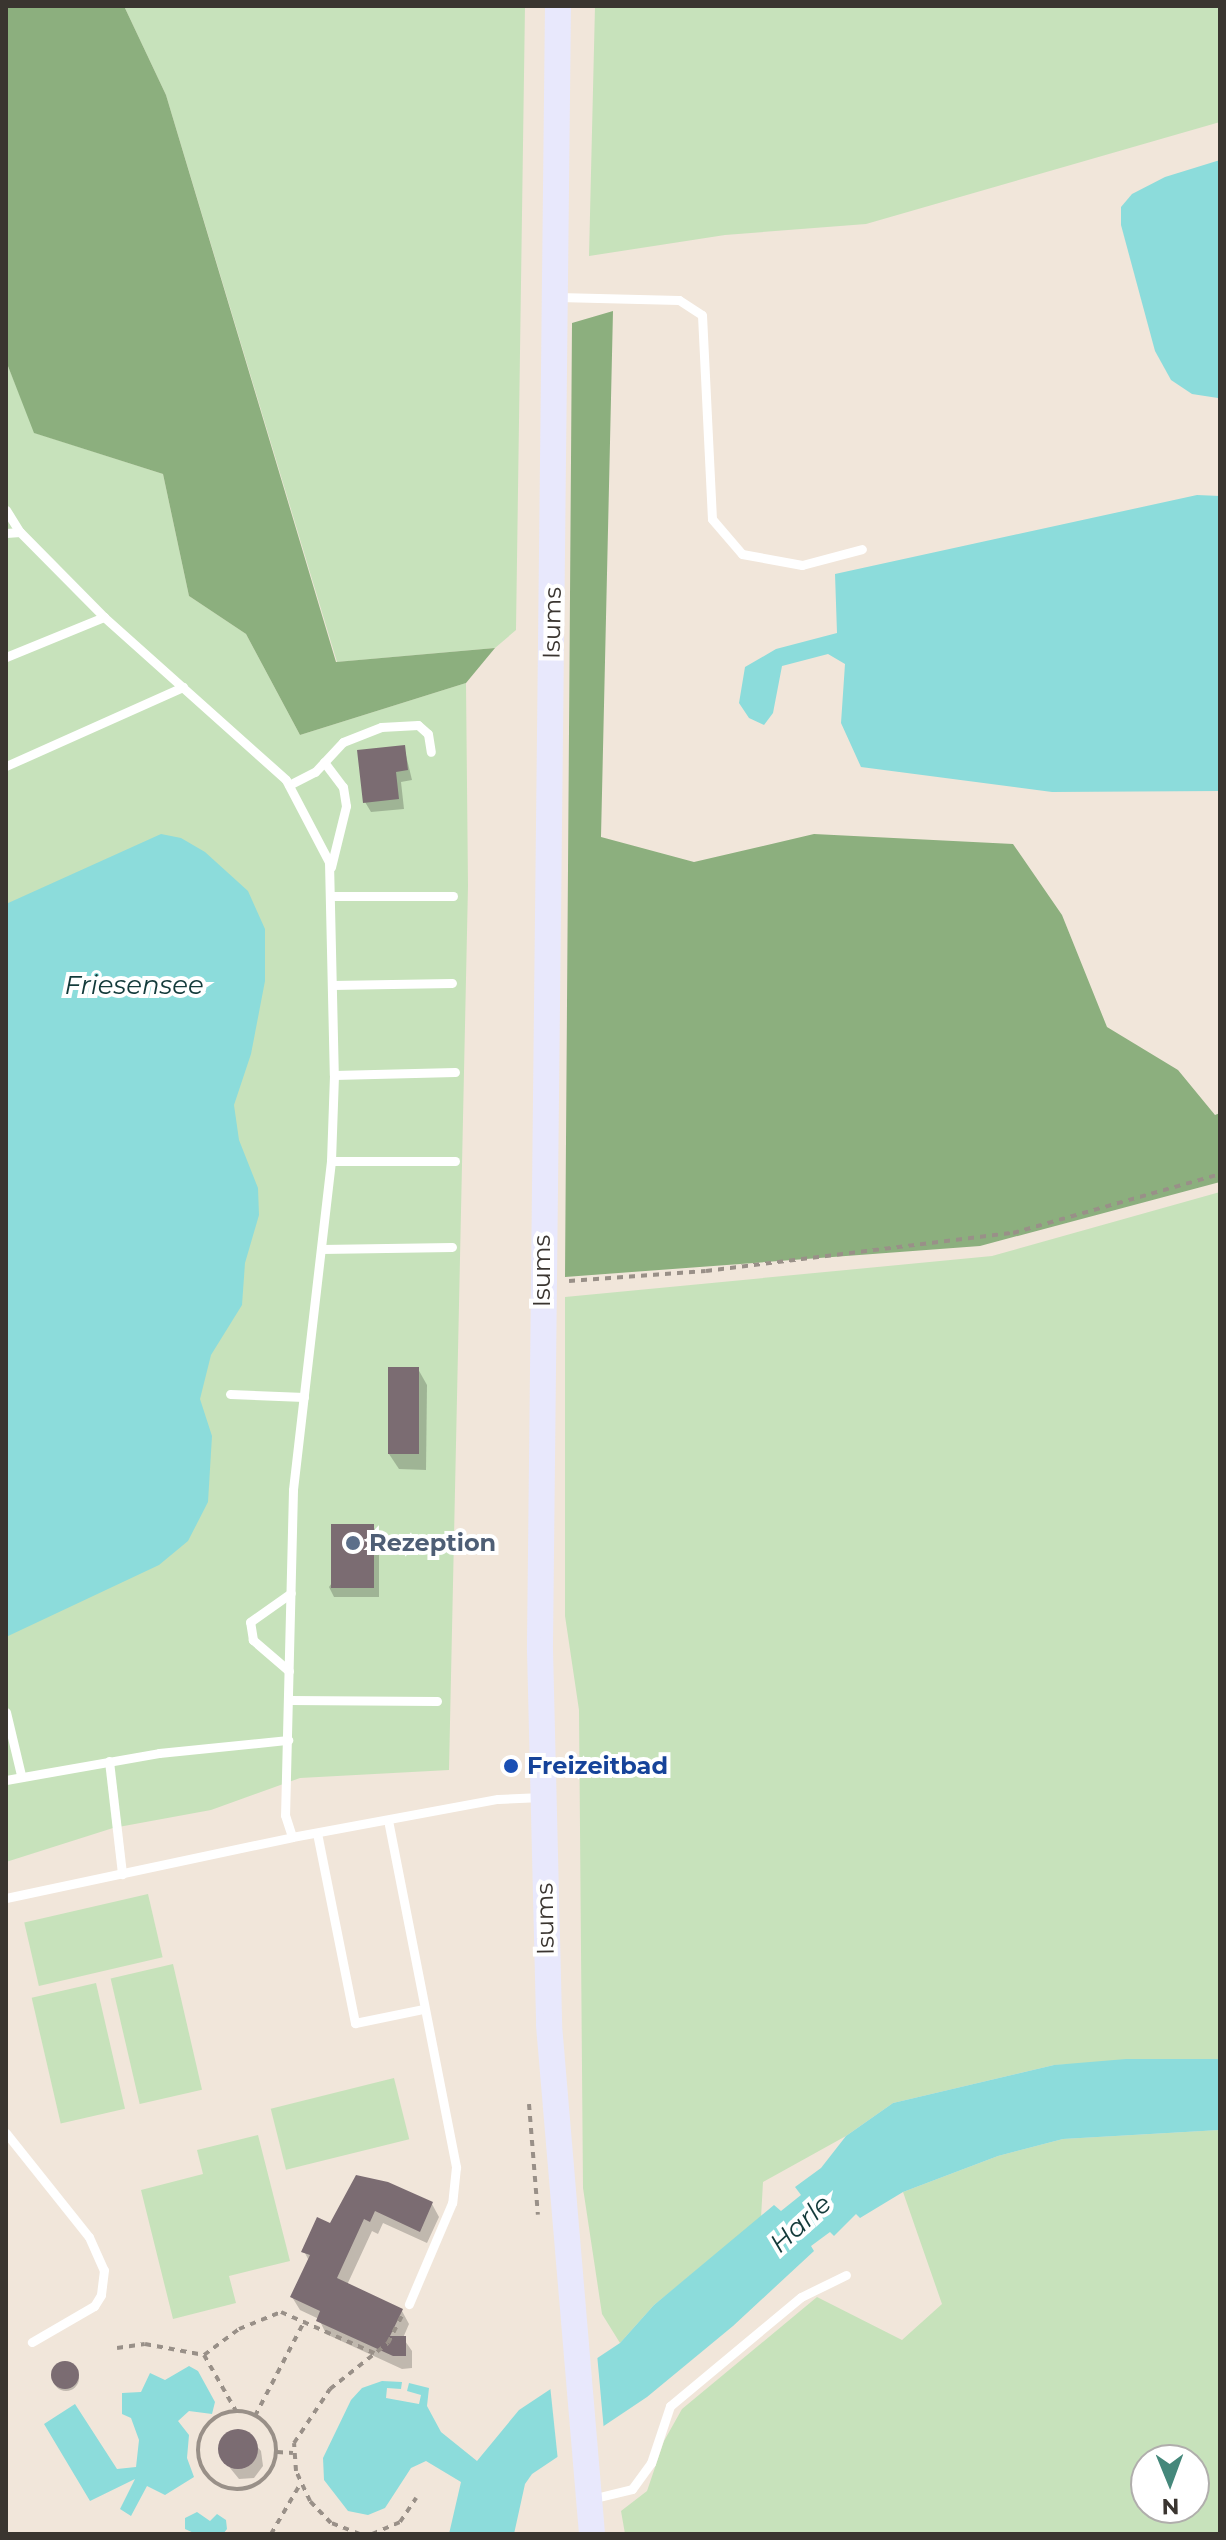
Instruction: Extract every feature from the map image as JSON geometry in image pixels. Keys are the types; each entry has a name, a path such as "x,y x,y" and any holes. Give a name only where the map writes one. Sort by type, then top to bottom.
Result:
{"main road":[{"name":"Isums","path":"558,6 542,1279 542,1797 550,2054 592,2534"}],"lane":[{"path":"555,297 629,296 693,306 702,315 712,519 742,554 802,565 862,549"},
{"path":"6,510 20,532 104,617 239,733 289,785 310,819 329,871 334,1075 331,1161 293,1490 285,1815 292,1837"},
{"path":"6,533 20,532"},
{"path":"6,657 104,617"},
{"path":"6,766 183,687"},
{"path":"289,785 324,762 357,734 404,724 418,725 428,734 431,752"},
{"path":"324,762 343,787 346,806 329,871"},
{"path":"332,896 453,896"},
{"path":"332,985 452,983"},
{"path":"334,1075 455,1072"},
{"path":"331,1161 455,1161"},
{"path":"321,1249 452,1247"},
{"path":"230,1394 304,1397"},
{"path":"289,1671 253,1640 250,1622 291,1593"},
{"path":"289,1700 437,1701"},
{"path":"6,1712 21,1775"},
{"path":"6,1780 109,1761 288,1740"},
{"path":"109,1761 122,1874"},
{"path":"6,1898 292,1837 498,1799 542,1797"},
{"path":"388,1820 456,2186 409,2304"},
{"path":"317,1833 355,2023 423,2009"},
{"path":"6,2133 89,2237 104,2270 101,2295 94,2306 32,2342"},
{"path":"587,2486 632,2489 651,2463 670,2406 801,2297 846,2275"}],"path":[{"path":"542,1279 706,1271 1013,1233 1220,1174"},
{"path":"360,2534 331,2523 300,2484 293,2453 300,2431 330,2389 388,2343 409,2304"},
{"path":"117,2348 145,2344 204,2355 272,2313 305,2320 374,2353"},
{"path":"255,2416 305,2320"},
{"path":"204,2355 236,2411"},
{"path":"236,2411 255,2416 274,2435 277,2452 272,2469 252,2486 226,2489 211,2480 197,2449 202,2432 213,2418 236,2411"},
{"path":"277,2452 293,2453"},
{"path":"271,2534 300,2484"},
{"path":"372,2534 400,2522 416,2498"}],"green space":[{"path":"6,6 124,6 166,95 336,662 495,648 466,683 300,735 246,634 189,596 163,474 34,433 6,361"},
{"path":"124,6 525,6 516,630 495,648 337,662 166,95"},
{"path":"595,6 1220,6 1220,122 866,224 725,235 589,256"},
{"path":"613,311 601,837 694,862 814,834 1013,844 1062,915 1107,1027 1178,1070 1215,1115 1220,1113 1220,1182 980,1246 565,1277 572,323"},
{"path":"6,361 35,433 163,474 189,596 246,634 300,735 466,683 468,886 449,1770 300,1778 211,1810 113,1828 6,1862"},
{"path":"1220,1192 1220,2059 1054,2065 893,2103 846,2136 763,2182 761,2218 654,2305 620,2343 602,2314 583,2188 579,1710 565,1616 565,1297 992,1256"},
{"path":"148,1894 163,1957 39,1986 24,1923"},
{"path":"173,1964 202,2090 140,2104 111,1978"},
{"path":"96,1983 125,2109 61,2124 32,1998"},
{"path":"394,2078 409,2139 286,2170 271,2109"},
{"path":"1220,2130 1220,2534 625,2534 621,2511 647,2491 664,2441 682,2409 817,2297 902,2340 942,2304 903,2192 998,2156 1063,2139"},
{"path":"258,2135 290,2261 229,2276 236,2303 173,2319 141,2190 203,2174 197,2150"}],"water":[{"path":"1220,160 1218,398 1192,394 1171,380 1155,351 1121,225 1121,207 1132,194 1165,177"},
{"path":"1197,495 1220,496 1220,791 1052,792 861,767 841,723 845,664 828,654 782,666 773,713 764,725 749,718 739,703 745,667 776,649 837,633 835,574"},
{"name":"Friesensee","path":"161,834 181,838 205,852 248,891 265,929 265,981 251,1054 234,1105 239,1140 258,1188 259,1215 245,1263 242,1305 211,1355 200,1399 212,1436 208,1502 188,1541 159,1565 6,1637 6,904"},
{"name":"Harle","path":"1126,2059 1220,2059 1220,2130 1063,2139 998,2156 903,2192 860,2218 856,2214 834,2236 830,2232 811,2246 814,2251 733,2326 647,2397 532,2474 525,2484 514,2534 449,2534 461,2482 426,2461 411,2468 385,2508 368,2515 348,2511 324,2480 323,2458 351,2400 362,2388 382,2381 402,2382 401,2389 387,2388 386,2398 419,2404 421,2395 407,2391 409,2383 429,2388 427,2406 441,2432 477,2461 519,2410 620,2343 654,2305 774,2205 781,2211 801,2195 795,2187 821,2168 846,2136 893,2103 1054,2065"},
{"path":"189,2366 198,2371 215,2402 212,2414 189,2411 178,2421 189,2435 187,2458 194,2477 165,2495 147,2486 131,2516 120,2509 135,2479 90,2501 44,2424 75,2404 117,2469 136,2467 139,2440 131,2418 122,2414 122,2393 141,2392 150,2373 165,2380"},
{"path":"197,2512 210,2521 217,2514 226,2520 227,2529 223,2534 196,2534 185,2529 185,2518"}],"pier":[{"path":"597,2354 604,2431 558,2461 550,2385"}],"building":[{"path":"405,745 408,770 396,772 399,799 363,803 357,750"},
{"path":"388,1367 419,1367 419,1454 388,1454"},
{"name":"Rezeption","path":"331,1524 374,1524 374,1588 331,1588"},
{"path":"356,2175 388,2182 433,2202 420,2232 375,2211 370,2222 364,2219 337,2278 403,2309 390,2336 406,2336 406,2356 393,2356 316,2321 320,2311 290,2297 310,2255 301,2252 317,2217 330,2223"},
{"path":"65,2361 75,2365 79,2375 75,2385 65,2389 55,2385 51,2375 55,2365"},
{"path":"238,2429 252,2435 258,2449 252,2463 238,2469 224,2463 218,2449 224,2435"}],"place":[{"name":"Rezeption","path":"353,1543"},
{"name":"Freizeitbad","path":"511,1766"}]}
